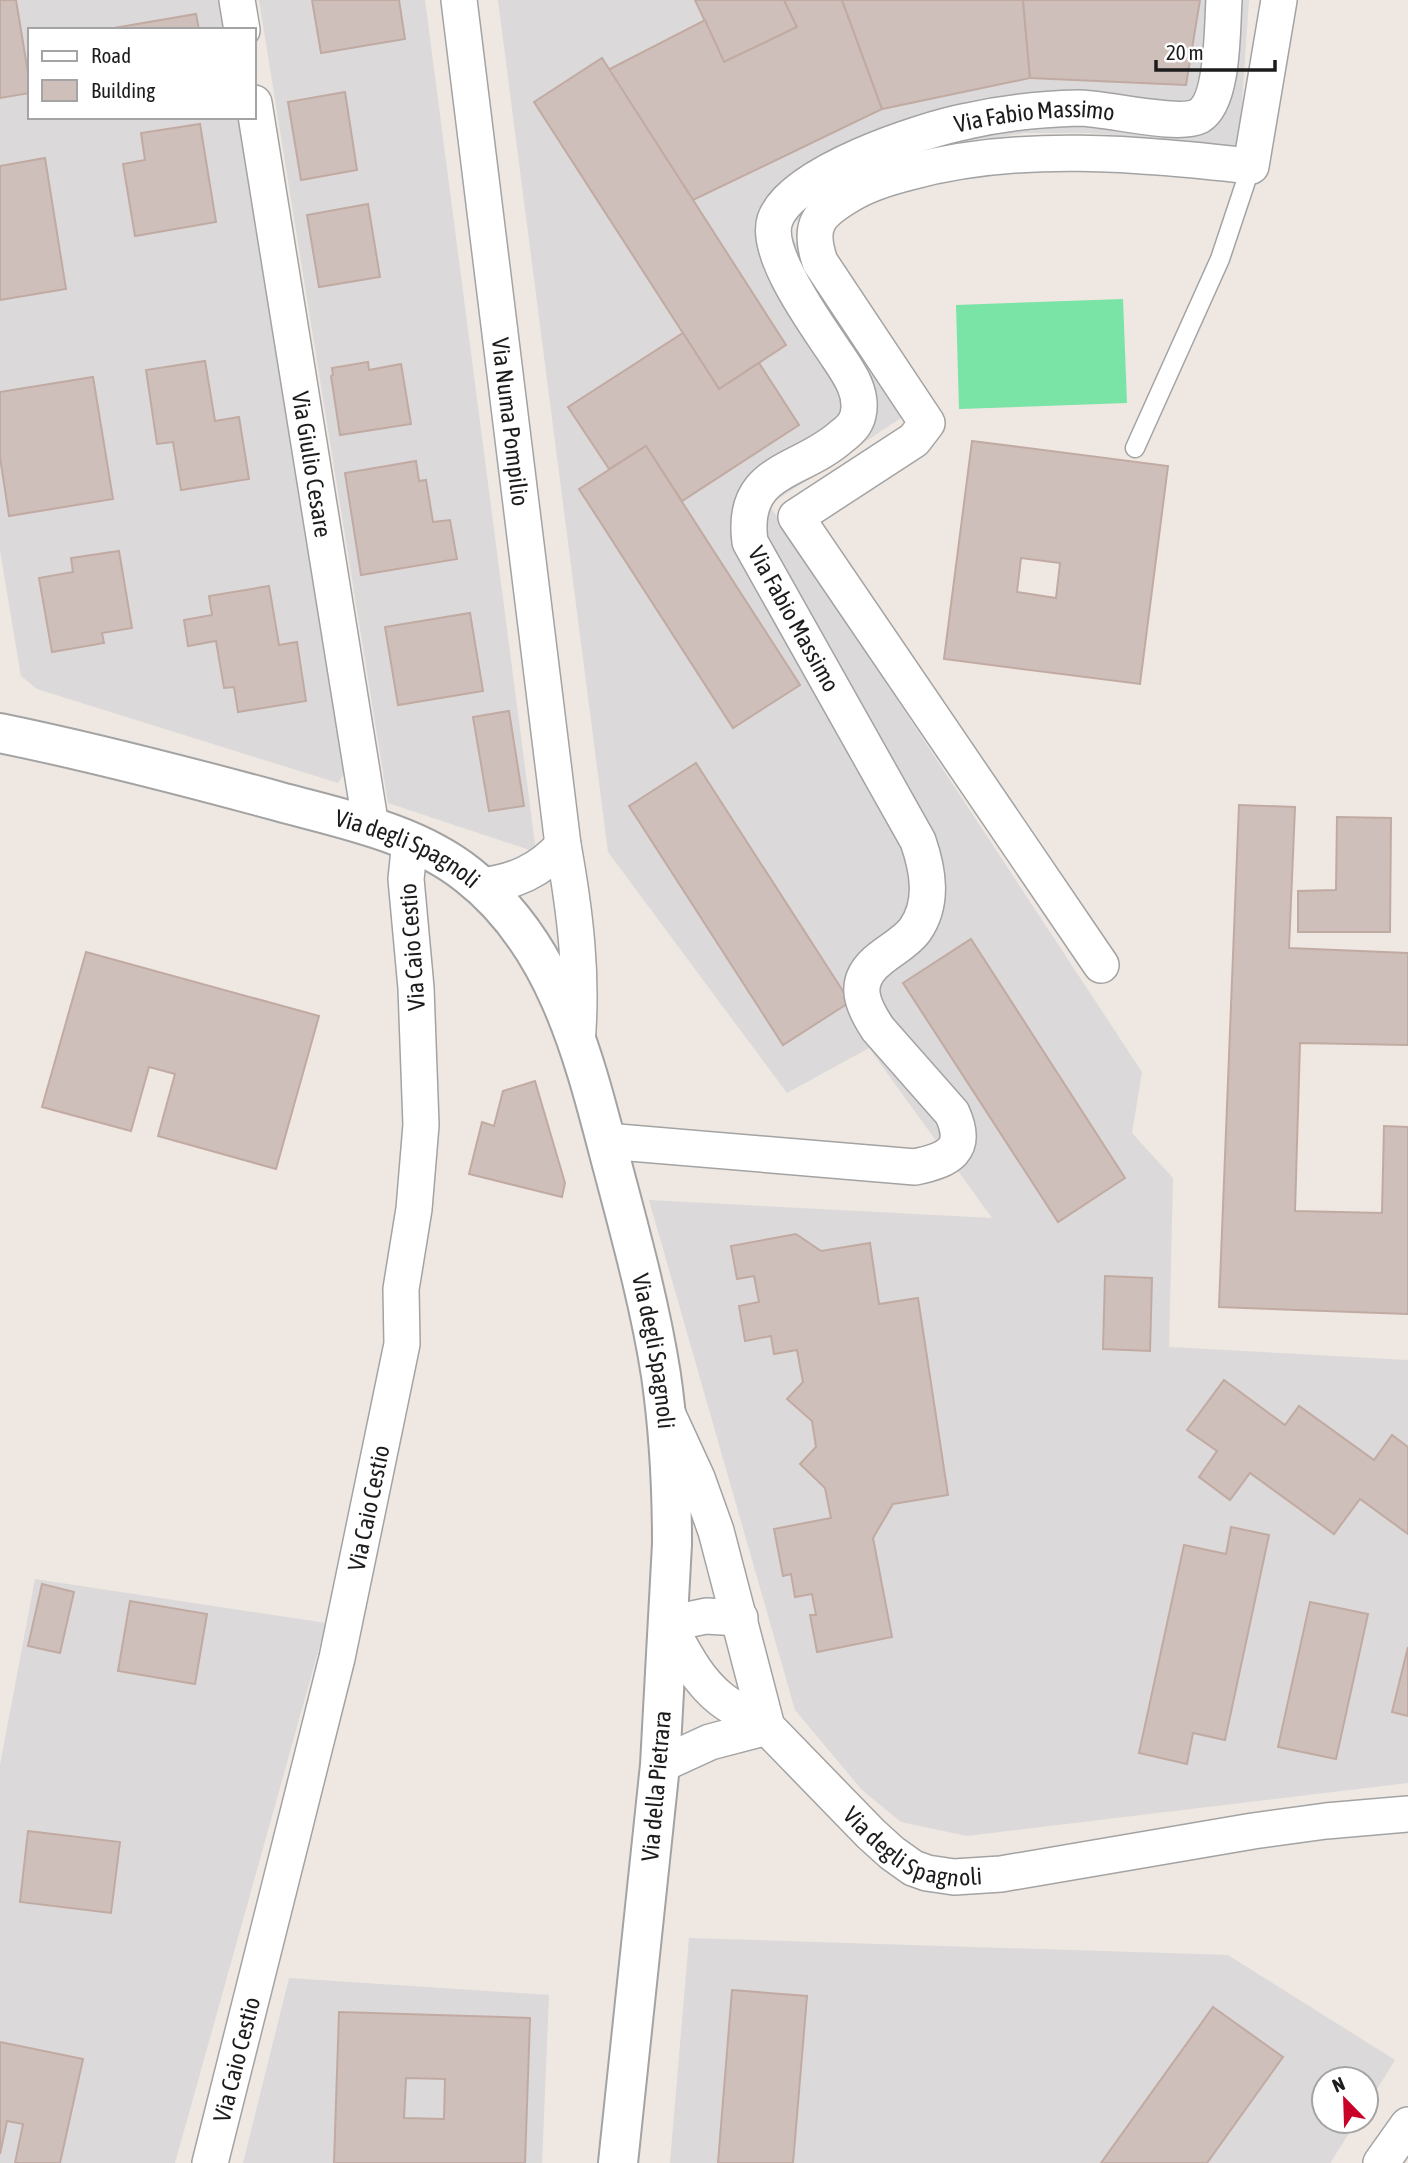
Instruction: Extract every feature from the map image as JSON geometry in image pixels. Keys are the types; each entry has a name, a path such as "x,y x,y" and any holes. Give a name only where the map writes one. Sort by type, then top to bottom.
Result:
{"street":[{"path":"237,0 242,28"},
{"name":"Via Numa Pompilio","path":"459,0 570,887 580,989 577,1043"},
{"name":"Via Fabio Massimo","path":"606,1141 915,1167 932,1164 949,1156 959,1144 959,1128 952,1113 878,1028 868,1014 861,996 861,982 869,970 915,930 924,910 928,877 924,858 918,841 750,542 750,510 766,483 837,441 854,425 858,415 856,388 785,269 775,244 774,223 785,201 829,171 907,138 964,121 1022,112 1080,108 1179,121 1199,116 1210,106 1216,83 1224,0"},
{"path":"1101,965 796,517 914,440 927,423 820,262 813,243 816,226 827,209 858,190 888,178 942,163 1020,155 1148,155 1251,166 1279,0"},
{"name":"Via Giulio Cesare","path":"256,115 371,827"},
{"name":"Via degli Spagnoli","path":"0,733 106,756 371,827 410,841 450,862 481,886 509,916 541,961 564,1005 577,1043 606,1141 644,1290 665,1407 706,1501 740,1618 767,1727 892,1853 913,1868 941,1875 968,1877 1001,1874 1301,1824 1408,1814"},
{"name":"Via Caio Cestio","path":"210,2163 337,1658 402,1345 401,1289 414,1209 421,1125 416,988 406,879 410,841"},
{"path":"481,886 509,881 534,871 545,864 563,845"},
{"name":"Via della Pietrara","path":"618,2163 660,1765 672,1510 665,1407"},
{"path":"740,1618 706,1616 668,1624 689,1662 710,1689 722,1700 767,1727"},
{"path":"660,1765 710,1742 767,1727"},
{"path":"1381,2163 1408,2125"}],"lane":[{"path":"1135,448 1220,258 1251,166"}],"shaded area":[{"path":"0,0 222,0 227,28 28,28 28,119 241,119 348,768 338,783 37,689 21,676 0,550"},
{"path":"259,0 425,0 536,852 388,803"},
{"path":"498,0 1249,0 1239,146 1089,133 1024,133 920,152 786,227 901,418 769,505 1142,1072 1132,1133 1173,1178 1169,1347 1408,1360 1408,1783 967,1836 901,1822 862,1790 795,1710 649,1200 992,1218 869,1048 787,1093 608,852"},
{"path":"35,1579 326,1623 175,2163 0,2163 0,1765"},
{"path":"689,1938 1228,1955 1395,2060 1380,2084 1380,2065 1310,2065 1310,2135 1348,2135 1330,2163 670,2163"},
{"path":"289,1978 549,1995 542,2163 243,2163"}],"green space":[{"path":"1123,299 1127,403 959,409 956,305"}],"building":[{"path":"0,0 16,0 28,73 28,93 0,98"},
{"path":"312,0 399,0 405,39 321,53"},
{"path":"695,0 784,0 797,27 724,62"},
{"path":"784,0 842,0 882,109 693,200 608,70 705,20 724,62 797,27"},
{"path":"842,0 1023,0 1030,78 882,109"},
{"path":"1023,0 1200,0 1186,85 1030,78"},
{"path":"196,14 199,28 114,28"},
{"path":"602,58 786,345 719,389 534,102"},
{"path":"345,92 357,170 301,180 288,102"},
{"path":"200,124 216,222 135,236 123,164 145,160 141,133"},
{"path":"45,158 66,289 0,300 0,166"},
{"path":"368,204 380,277 319,287 307,215"},
{"path":"683,333 719,389 759,363 799,425 682,501 646,446 609,469 568,407"},
{"path":"205,361 215,421 239,417 249,479 181,490 173,442 157,444 146,370"},
{"path":"368,362 369,370 401,364 411,424 340,435 332,368"},
{"path":"93,377 113,499 9,516 0,457 0,392"},
{"path":"972,441 1168,466 1140,684 944,659","holes":["1021,558 1060,563 1056,598 1017,592"]},
{"path":"646,446 800,685 733,728 579,489"},
{"path":"416,461 419,481 426,480 433,522 450,520 457,559 361,575 345,473"},
{"path":"119,551 132,628 102,633 104,643 52,652 39,578 73,572 71,558"},
{"path":"269,586 279,645 297,642 306,701 238,712 234,687 224,688 216,641 188,646 184,620 212,615 209,596"},
{"path":"470,613 483,691 398,705 385,627"},
{"path":"509,711 524,806 489,811 473,717"},
{"path":"696,763 850,1002 783,1045 629,806"},
{"path":"1239,805 1295,807 1289,948 1408,953 1408,1045 1300,1043 1295,1211 1382,1213 1384,1126 1408,1127 1408,1314 1219,1307"},
{"path":"1337,817 1391,818 1390,932 1298,932 1298,891 1336,890"},
{"path":"971,939 1125,1178 1058,1222 903,983"},
{"path":"86,952 319,1016 276,1169 158,1136 175,1074 149,1067 131,1131 42,1107"},
{"path":"535,1081 565,1183 562,1197 469,1174 482,1122 494,1126 503,1091"},
{"path":"796,1234 821,1251 870,1243 879,1304 918,1298 948,1495 893,1504 873,1538 892,1637 817,1652 810,1615 816,1615 812,1594 795,1597 791,1574 783,1576 774,1529 831,1518 825,1488 800,1464 816,1447 812,1421 787,1399 803,1382 797,1350 774,1354 771,1336 745,1341 739,1306 759,1302 754,1276 737,1279 731,1246"},
{"path":"1105,1276 1152,1278 1150,1351 1103,1349"},
{"path":"1224,1380 1285,1425 1299,1406 1374,1460 1392,1435 1408,1447 1408,1534 1360,1499 1334,1534 1250,1473 1230,1500 1199,1477 1217,1451 1187,1430"},
{"path":"1231,1527 1269,1535 1225,1740 1193,1733 1187,1764 1139,1753 1184,1545 1226,1554"},
{"path":"42,1584 74,1592 60,1653 28,1646"},
{"path":"130,1601 207,1614 195,1684 118,1671"},
{"path":"1310,1602 1368,1614 1336,1759 1278,1747"},
{"path":"1408,1647 1408,1716 1392,1712"},
{"path":"28,1831 120,1842 111,1913 20,1902"},
{"path":"732,1990 807,1996 793,2163 718,2163"},
{"path":"1213,2007 1283,2057 1207,2163 1101,2163"},
{"path":"339,2012 530,2018 525,2163 334,2163","holes":["406,2078 445,2079 444,2119 404,2118"]},
{"path":"0,2042 83,2059 60,2163 15,2163 23,2124 7,2121 0,2154"}]}
